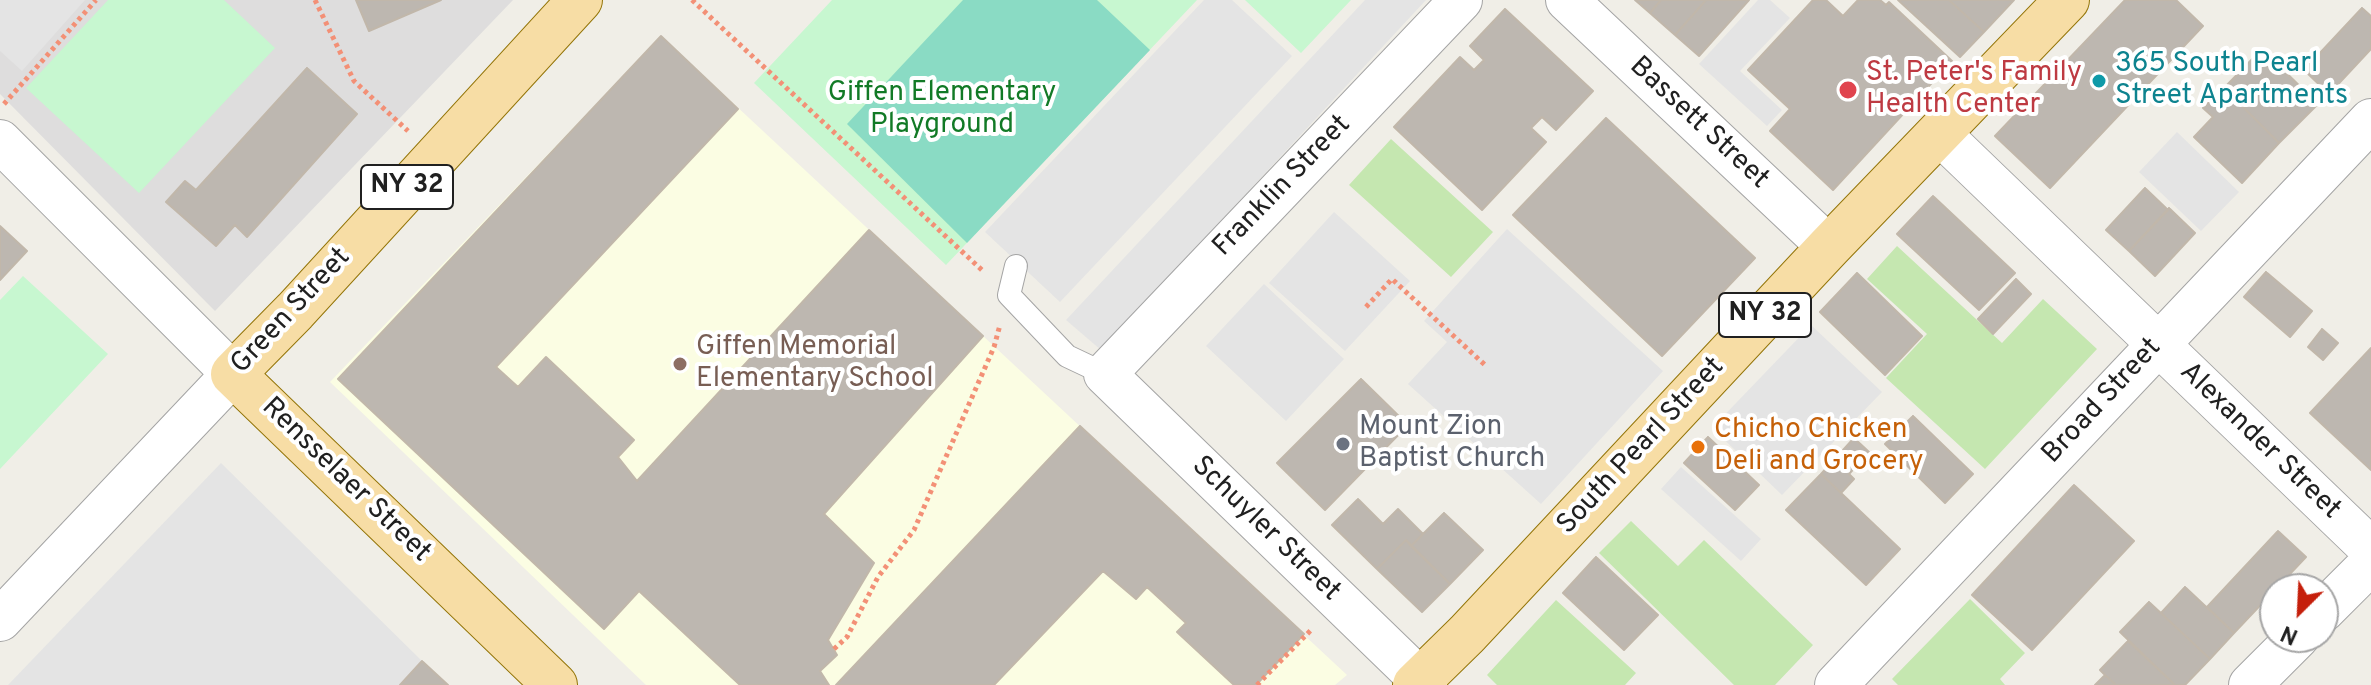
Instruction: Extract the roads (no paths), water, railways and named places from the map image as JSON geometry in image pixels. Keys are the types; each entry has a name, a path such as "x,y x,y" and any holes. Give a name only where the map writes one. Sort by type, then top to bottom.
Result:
{"main road":[{"name":"Green Street","path":"233,374 295,311 580,0"},
{"name":"South Pearl Street","path":"1420,683 1829,247 2067,0"},
{"name":"Rensselaer Street","path":"233,374 555,685"}],"street":[{"name":"Franklin Street","path":"1105,374 1461,0"},
{"name":"Bassett Street","path":"1567,0 1829,247"},
{"name":"Broad Street","path":"1836,685 2371,120"},
{"name":"Alexander Street","path":"1940,134 2371,549"},
{"name":"Rensselaer Street","path":"0,141 233,374"},
{"name":"Green Street","path":"0,620 233,374"},
{"name":"Schuyler Street","path":"1105,374 1420,683"},
{"path":"2339,595 2371,563"},
{"path":"2250,685 2282,653"}],"lane":[{"path":"1016,266 1009,295 1067,356 1105,374"}],"place":[{"name":"365 South Pearl Street Apartments","path":"2099,81"},
{"name":"St. Peter's Family Health Center","path":"1848,90"},
{"name":"Giffen Memorial Elementary School","path":"680,364"},
{"name":"Mount Zion Baptist Church","path":"1343,444"},
{"name":"Chicho Chicken Deli and Grocery","path":"1698,447"}],"park label":[{"name":"Giffen Elementary Playground","path":"942,110"}]}
